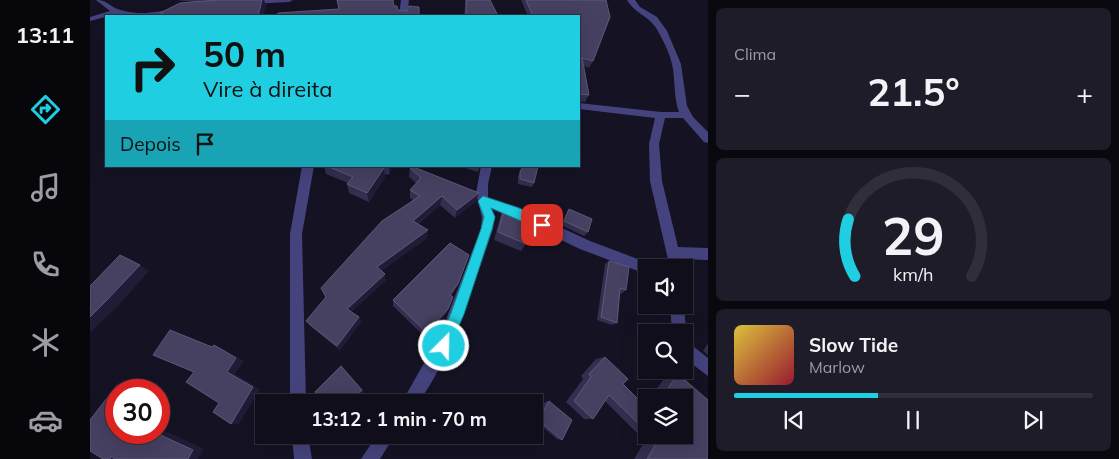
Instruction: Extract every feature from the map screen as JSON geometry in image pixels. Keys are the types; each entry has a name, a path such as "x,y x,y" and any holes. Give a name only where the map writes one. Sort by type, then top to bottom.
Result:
{"street":[{"path":"100,0 116,12"},
{"path":"242,0 242,3 289,0"},
{"path":"403,15 405,0"},
{"path":"631,0 638,10 653,17 672,50 678,67 682,105 686,115 708,140"},
{"path":"152,15 184,8"},
{"path":"90,19 116,12 135,15"},
{"path":"580,106 661,115 686,115"},
{"path":"661,115 654,144 656,180 676,259"},
{"path":"298,394 295,296 296,234 308,167"},
{"path":"415,394 444,346 487,229 489,217 483,201 482,180 487,167"},
{"path":"483,201 515,212 585,245 638,265"},
{"path":"675,253 708,254"},
{"path":"693,356 708,368"},
{"path":"301,444 303,459"},
{"path":"370,459 381,444"}],"building":[{"path":"218,0 262,0 258,15 162,15 164,14 160,13 180,3"},
{"path":"337,0 393,0 394,6 397,6 398,10 407,11 409,6 419,7 419,15 277,15 278,13 339,9"},
{"path":"466,0 490,0 498,15 466,15"},
{"path":"526,0 606,0 610,17 593,61 582,58 589,95 580,94 580,15 533,15"},
{"path":"329,167 384,168 367,193 347,184 353,177"},
{"path":"414,167 479,193 457,210 442,196 413,221 428,230 377,267 385,274 347,309 359,317 337,346 306,321 326,297 321,288 382,221 420,196 410,190 421,178 410,168"},
{"path":"522,167 538,167 534,183 520,179"},
{"path":"505,206 536,219 526,244 498,232"},
{"path":"569,209 592,219 588,232 564,221"},
{"path":"450,243 469,255 458,284 450,295 453,297 448,309 427,333 393,300"},
{"path":"120,255 140,265 90,317 90,286"},
{"path":"609,261 629,267 626,290 620,288 617,323 601,317"},
{"path":"170,330 212,347 214,345 236,358 227,372 253,387 231,424 213,412 219,403 186,382 194,372 153,355"},
{"path":"605,357 628,379 623,384 638,399 638,423 609,395 593,419 574,401 591,377 589,374"},
{"path":"341,366 362,390 358,394 317,394 315,392"},
{"path":"674,379 684,379 708,400 708,459 647,459 656,444 693,444 693,389 667,389"},
{"path":"105,401 105,444 170,444 170,439 193,450 188,459 115,459 111,457 110,459 103,459 90,451 90,420"},
{"path":"549,401 572,420 562,440 543,424 543,411"}],"route":[{"path":"444,346 487,229 489,217 483,201 515,212 542,225"}]}
